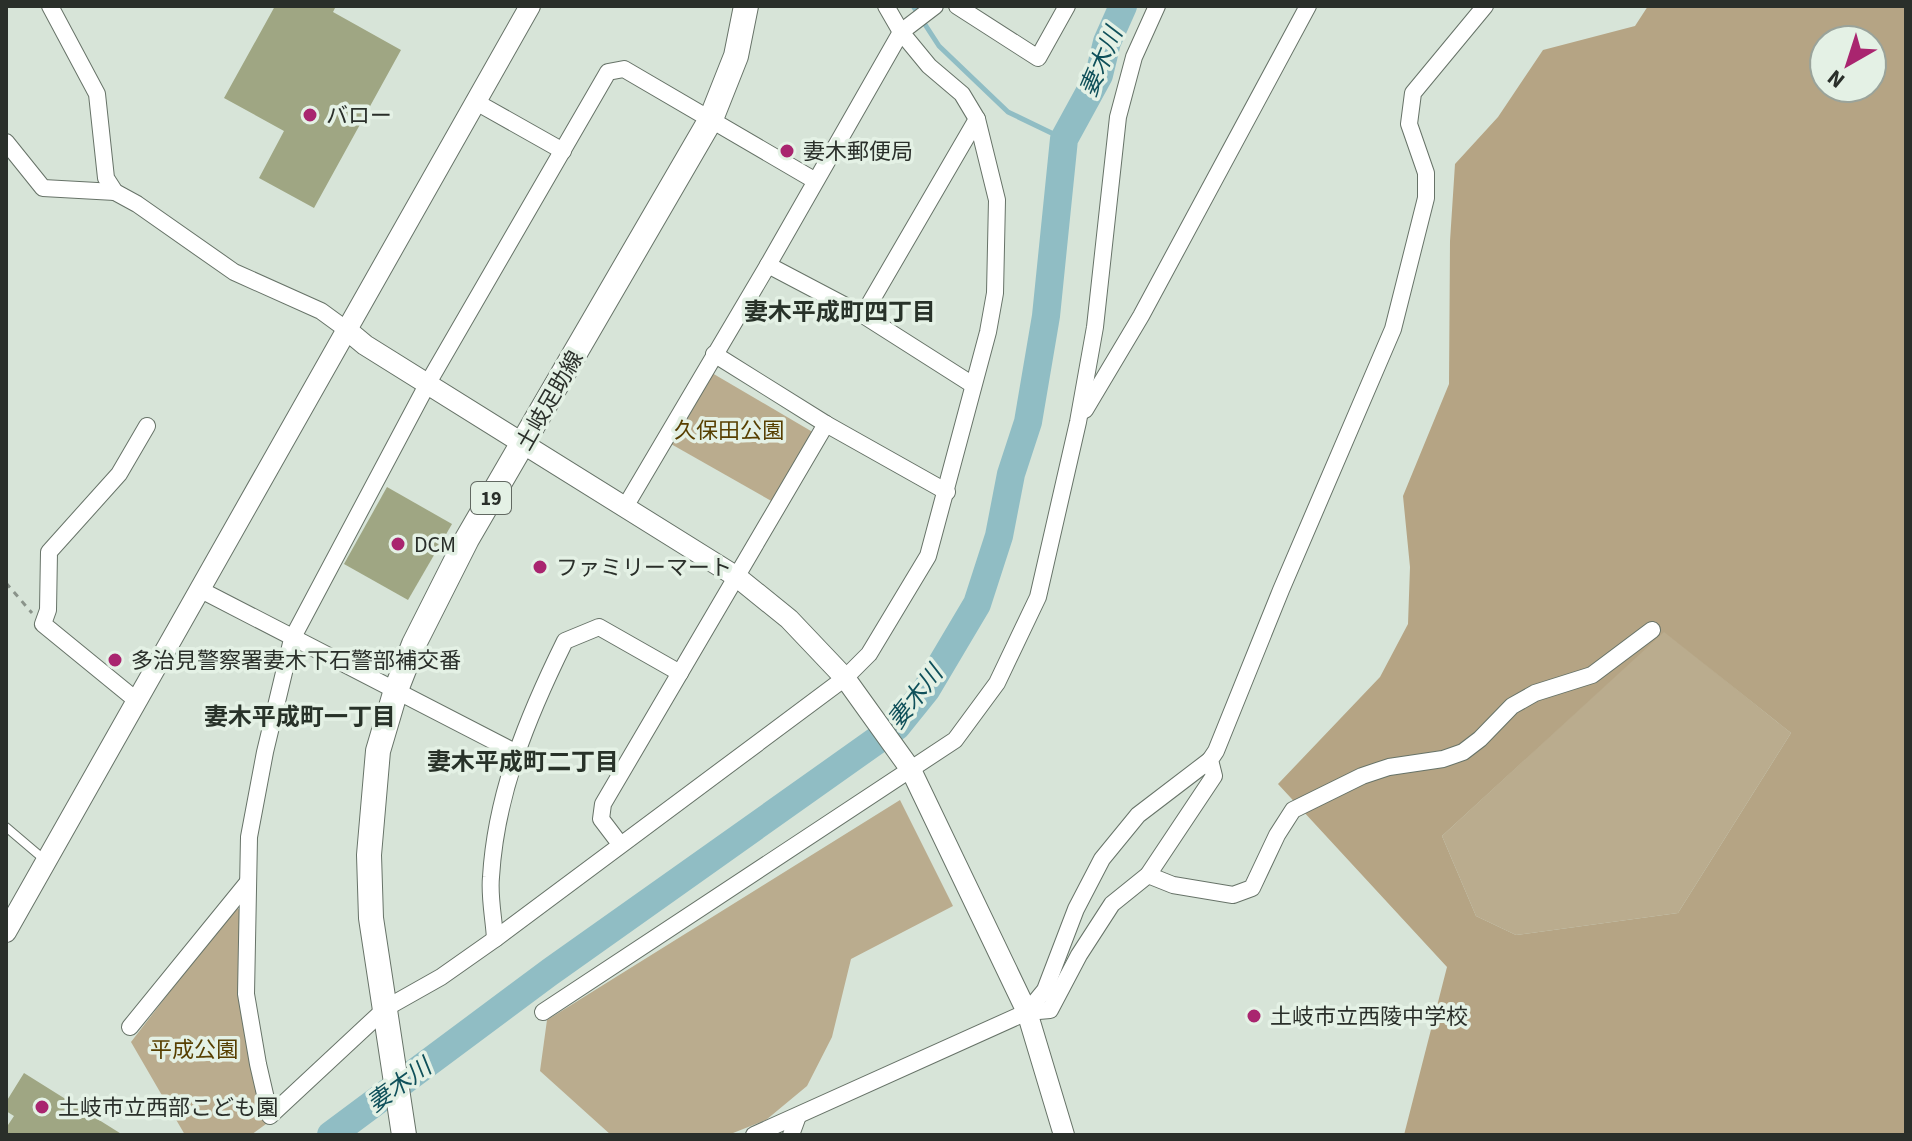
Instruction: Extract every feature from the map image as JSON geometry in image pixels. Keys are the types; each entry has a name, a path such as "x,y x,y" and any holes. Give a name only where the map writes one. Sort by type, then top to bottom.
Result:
{"main road":[{"name":"土岐足助線","path":"404,1135 371,918 369,855 378,751 396,690 414,644 467,539 711,119 736,56 746,6"}],"street":[{"path":"50,6 97,94 106,178 115,192"},
{"path":"6,932 530,6"},
{"path":"814,180 624,69 608,72 428,383 292,639 265,752 249,837 246,994 270,1116 387,1018 845,678 869,654 928,556 988,332 995,293 997,200 977,119 962,94 929,66 901,32 886,6"},
{"path":"625,507 901,32 935,6"},
{"path":"957,6 1038,58 1067,6"},
{"path":"543,1012 955,740 997,683 1038,597 1078,422 1095,327 1118,117 1134,57 1157,6"},
{"path":"1078,422 1141,316 1308,6"},
{"path":"1027,1012 1045,990 1076,909 1102,859 1138,815 1210,760 1216,751 1393,329 1426,198 1426,173 1409,124 1413,93 1485,6"},
{"path":"476,102 563,151"},
{"path":"863,315 977,119"},
{"path":"6,142 43,188 115,192 137,204 234,272 321,311 365,345 737,577 789,619 845,678 911,770 1027,1012 1064,1135"},
{"path":"768,265 863,315 973,385"},
{"path":"714,354 826,424 947,492"},
{"path":"620,844 601,819 603,804 826,424"},
{"path":"136,700 43,624 48,610 49,552 119,474 147,426"},
{"path":"199,589 515,752"},
{"path":"495,939 490,879 498,821 515,752 537,697 565,641 599,627 680,673"},
{"path":"1148,875 1173,885 1233,895 1252,888 1277,835 1293,810 1362,776 1389,767 1443,759 1463,752 1512,706 1535,693 1592,675 1652,630"},
{"path":"754,1135 1027,1012 1050,1010 1079,955 1112,904 1148,875 1214,776 1210,760"},
{"path":"130,1027 248,882"},
{"path":"791,1135 798,1116"}],"lane":[{"path":"6,827 46,862"}],"path":[{"path":"6,583 43,624"}],"green space":[{"name":"久保田公園","path":"712,373 816,434 775,503 671,444"},
{"path":"1664,631 1791,733 1678,913 1516,935 1476,916 1442,836"},
{"path":"900,800 953,906 851,959 832,1037 807,1086 766,1120 728,1135 611,1135 540,1071 547,1020"},
{"name":"平成公園","path":"235,907 240,910 239,997 254,1081 266,1124 251,1135 185,1135 131,1042"}],"shaded area":[{"path":"1648,6 1906,6 1906,1135 1404,1135 1447,967 1278,784 1380,677 1408,624 1410,567 1403,496 1449,384 1450,241 1455,164 1498,117 1543,50 1635,26","holes":["1664,632 1791,733 1678,913 1516,935 1476,916 1442,836"]}],"building":[{"name":"バロー","path":"275,6 336,6 333,12 401,50 314,208 259,178 284,131 224,98"},
{"name":"DCM","path":"387,487 452,524 408,600 344,564"},
{"name":"土岐市立西部こども園","path":"24,1073 123,1135 6,1135 6,1128 14,1116 6,1111 6,1102"}],"waterway":[{"path":"913,6 939,46 1008,112 1064,139"},
{"name":"妻木川","path":"331,1135 550,972 897,726 926,690 977,604 999,536 1011,474 1028,422 1046,316 1064,139 1099,75 1107,42 1123,6"}],"place":[{"name":"バロー","path":"310,115"},
{"name":"妻木郵便局","path":"787,151"},
{"name":"DCM","path":"398,544"},
{"name":"ファミリーマート","path":"540,567"},
{"name":"多治見警察署妻木下石警部補交番","path":"115,660"},
{"name":"土岐市立西陵中学校","path":"1254,1016"},
{"name":"土岐市立西部こども園","path":"42,1107"}],"district":[{"name":"妻木平成町四丁目","path":"840,312"},
{"name":"妻木平成町一丁目","path":"300,717"},
{"name":"妻木平成町二丁目","path":"523,762"}]}
